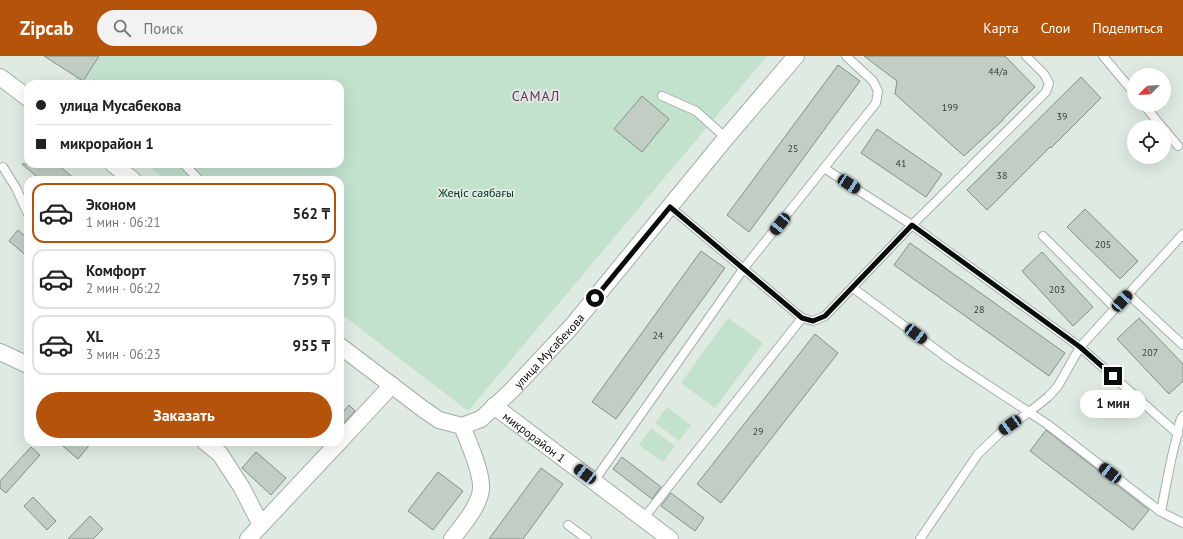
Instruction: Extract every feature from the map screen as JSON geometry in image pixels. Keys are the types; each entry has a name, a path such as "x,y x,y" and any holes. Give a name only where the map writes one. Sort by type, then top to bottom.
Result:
{"street":[{"name":"улица Мусабекова","path":"462,426 481,419 572,326 726,138 796,56"},
{"path":"0,77 24,95"},
{"path":"118,168 128,176"},
{"path":"344,349 439,420 462,426 477,467 481,488 476,505 452,539"},
{"path":"0,352 24,363"},
{"path":"344,436 392,385"},
{"name":"микрорайон 1","path":"494,406 670,539"},
{"path":"211,446 220,454 242,488 261,525"},
{"path":"248,539 334,446"}],"lane":[{"path":"594,481 744,268 876,103 878,91 873,81 846,56"},
{"path":"670,207 802,318 813,321 825,316 912,225 1046,92 1048,83 1044,74 1026,56"},
{"path":"1103,56 1127,85"},
{"path":"662,96 696,111 726,138"},
{"path":"1150,112 1156,120"},
{"path":"1171,138 1178,146"},
{"path":"3,167 16,188 24,205"},
{"path":"188,168 195,176"},
{"path":"824,168 912,225 1080,347 1180,435"},
{"path":"920,539 978,454 1001,432 1048,397 1058,386 1080,347 1183,234"},
{"path":"1043,236 1115,308"},
{"path":"853,288 953,362 1028,413 1047,424 1161,512 1183,524"},
{"path":"1128,294 1182,342"},
{"path":"643,519 802,318"},
{"path":"1161,512 1173,449 1180,435 1180,419 1183,416"},
{"path":"568,525 587,539"}],"green space":[{"name":"Жеңіс саябағы","path":"90,56 767,56 468,411 344,316 344,176 161,176 150,168 344,168 344,80 75,80"},
{"path":"728,318 763,343 715,408 681,383"},
{"path":"667,407 691,425 679,441 655,423"},
{"path":"651,428 675,446 663,462 639,445"}],"building":[{"path":"44,56 99,56 84,80"},
{"path":"864,56 1005,56 1035,87 1003,120 964,156 895,94 897,81"},
{"path":"838,65 860,81 749,232 727,215"},
{"path":"1081,77 1101,98 987,210 967,190"},
{"path":"642,96 669,119 642,152 614,129"},
{"path":"877,129 942,174 926,197 861,153"},
{"path":"27,168 62,168 71,176 36,176"},
{"path":"1085,209 1138,261 1120,279 1067,227"},
{"path":"18,230 24,235 24,254 9,241"},
{"path":"910,243 1065,353 1049,376 894,265"},
{"path":"701,251 725,268 616,419 592,402"},
{"path":"1042,252 1093,307 1073,326 1022,271"},
{"path":"1139,318 1183,364 1183,381 1169,394 1117,339"},
{"path":"815,334 838,353 721,503 697,484"},
{"path":"349,405 355,411 344,423 344,411"},
{"path":"1046,430 1149,510 1133,530 1030,451"},
{"path":"63,446 89,446 78,459"},
{"path":"31,447 40,455 6,493 0,488 0,481"},
{"path":"256,452 286,478 271,495 242,468"},
{"path":"622,457 661,487 652,499 613,469"},
{"path":"541,468 563,484 523,539 489,539"},
{"path":"438,472 463,491 433,530 408,511"},
{"path":"671,493 704,518 695,531 661,506"},
{"path":"33,497 56,521 47,530 24,506"},
{"path":"90,516 103,529 93,539 68,539"}],"district":[{"name":"САМАЛ","path":"536,96"}],"route":[{"path":"595,298 670,207 802,318 813,321 825,316 912,225 1080,347 1113,376"}]}
